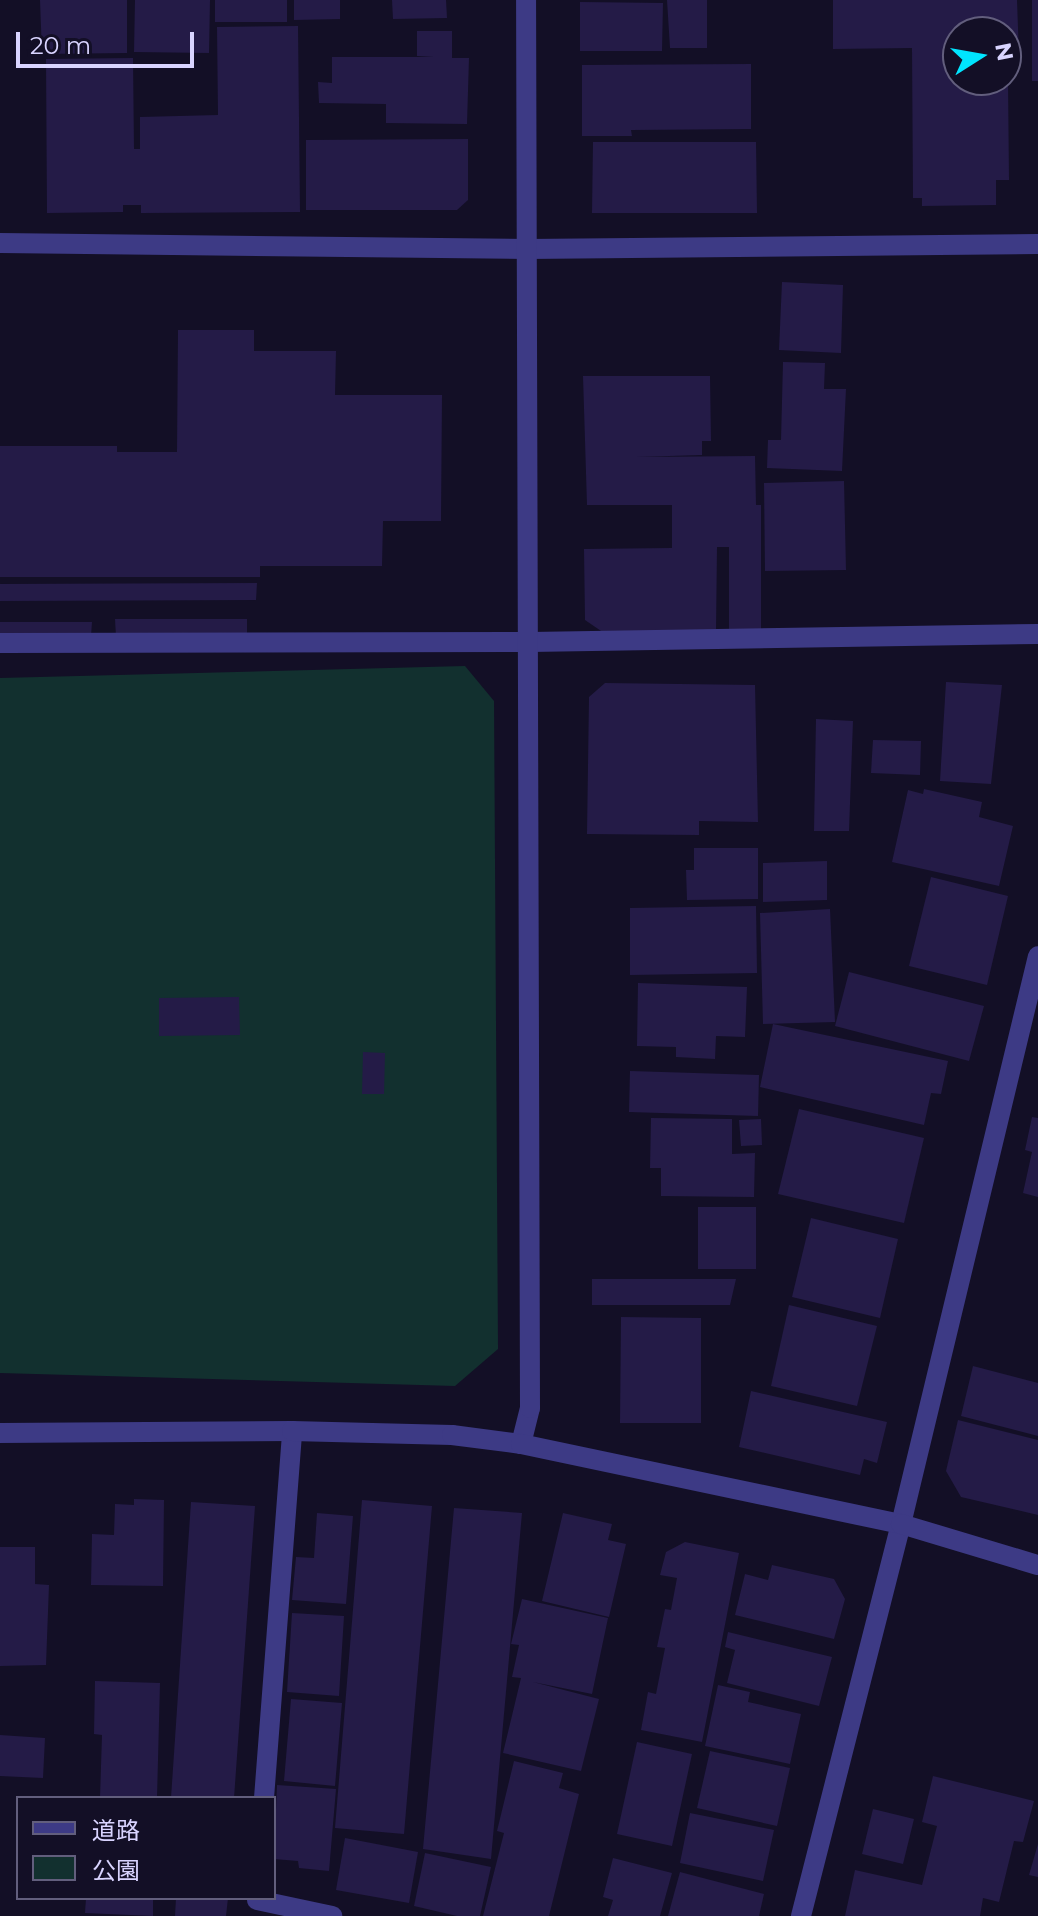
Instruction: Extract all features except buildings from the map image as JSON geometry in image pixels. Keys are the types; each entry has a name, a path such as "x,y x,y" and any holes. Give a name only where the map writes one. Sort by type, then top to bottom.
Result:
{"street":[{"path":"521,1444 530,1408 526,0"},
{"path":"0,243 527,249 1038,244"},
{"path":"0,643 530,642 1038,634"},
{"path":"801,1916 901,1524 1038,956"},
{"path":"264,1796 292,1431"},
{"path":"0,1433 292,1431 452,1435 521,1444 901,1524 1038,1565"},
{"path":"255,1905 332,1916"}],"green space":[{"path":"465,666 494,701 498,1349 455,1386 0,1373 0,678"}]}
